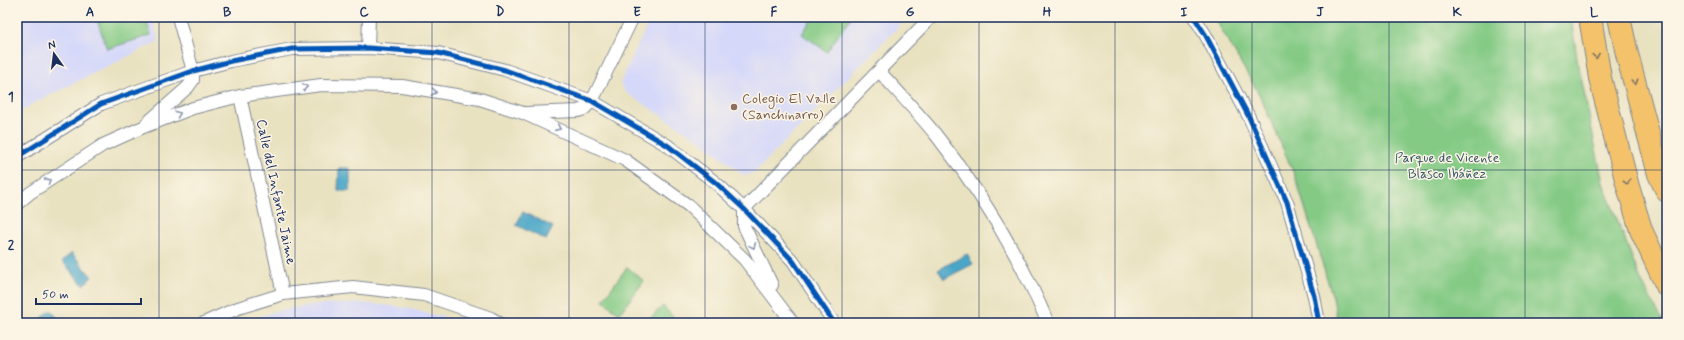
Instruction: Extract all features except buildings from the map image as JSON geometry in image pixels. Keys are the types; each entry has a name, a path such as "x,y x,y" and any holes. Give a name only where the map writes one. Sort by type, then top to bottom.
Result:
{"highway":[{"path":"1590,17 1600,78 1627,183 1641,230 1667,286"},
{"path":"1619,17 1627,54 1659,174 1667,191"}],"street":[{"path":"141,128 188,87 193,80 193,71 178,17"},
{"path":"368,48 370,17"},
{"path":"523,113 578,111 584,109 592,101 633,17"},
{"path":"793,323 765,272 744,226 744,209 932,17"},
{"path":"1194,17 1205,34 1249,116 1287,202 1314,296 1319,323"},
{"path":"17,157 101,104 193,71 231,61 292,49 368,48 438,53 505,70 592,101 667,145 716,183 744,209 794,261 834,323"},
{"path":"879,71 935,134 973,184 999,225 1027,276 1048,323"},
{"path":"17,204 30,193 103,145 141,128 193,108 240,96 321,85 402,86 480,100 523,113 625,160 689,206 746,260 793,323"},
{"name":"Calle del Infante Jaime","path":"240,96 283,294"},
{"path":"204,323 238,308 283,294 353,287 424,295 491,318 499,323"}],"shaded area":[{"path":"17,17 152,17 159,41 32,104 17,115"},
{"name":"Colegio El Valle (Sanchinarro)","path":"651,17 908,17 754,173 743,175 702,142 625,92 620,83"},
{"path":"360,303 401,307 443,317 457,323 240,323 276,311 316,305"}],"green space":[{"path":"96,17 145,17 151,35 107,49"},
{"path":"813,17 851,17 827,52 802,34"},
{"name":"Parque de Vicente Blasco Ibáñez","path":"1214,17 1571,17 1577,58 1603,183 1641,281 1664,323 1338,323 1333,298 1295,176 1259,94"},
{"path":"627,267 644,281 619,314 603,300"},
{"path":"663,306 675,319 671,323 645,323"}],"water":[{"path":"339,168 350,168 350,191 338,191"},
{"path":"523,212 553,227 546,240 516,225"},
{"path":"72,253 92,277 83,285 62,261"},
{"path":"967,254 973,264 944,279 938,270"},
{"path":"51,310 61,322 36,323"}],"cycle path":[{"path":"1194,17 1205,34 1249,117 1287,202 1314,296 1319,323"},
{"path":"17,157 101,104 193,71 231,61 292,49 368,48 438,53 505,70 592,101 667,145 716,183 744,209 793,261 834,323"}],"place":[{"name":"Colegio El Valle (Sanchinarro)","path":"734,107"}]}
